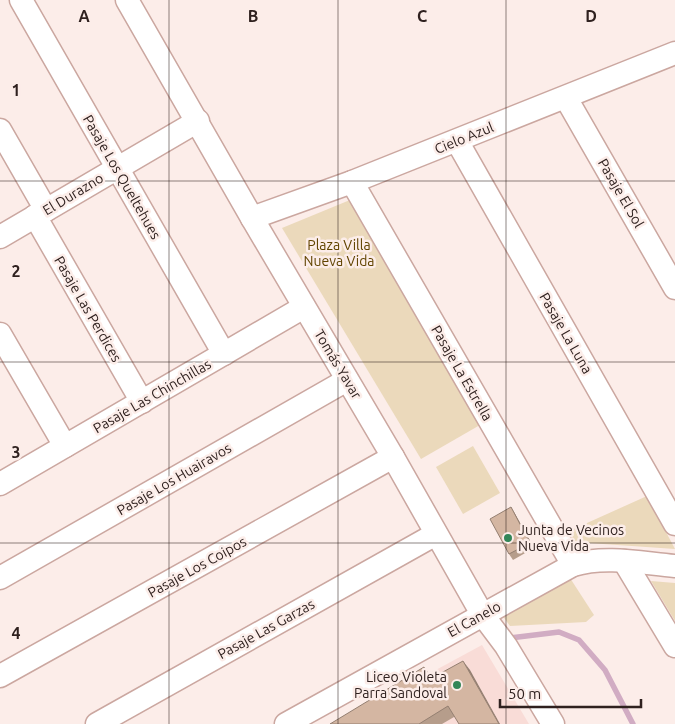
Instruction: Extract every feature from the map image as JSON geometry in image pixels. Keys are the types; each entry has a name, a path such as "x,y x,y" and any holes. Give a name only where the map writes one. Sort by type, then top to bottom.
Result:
{"street":[{"name":"Pasaje Los Queltehues","path":"21,0 224,354"},
{"name":"Tomás Yavar","path":"127,0 304,308 393,457 482,614 506,646 553,724"},
{"name":"Cielo Azul","path":"252,218 352,182 675,53"},
{"name":"Pasaje El Sol","path":"566,98 675,288"},
{"name":"El Durazno","path":"0,237 198,121"},
{"name":"Pasaje Las Perdices","path":"0,130 41,213 142,402"},
{"name":"Pasaje La Luna","path":"457,141 675,524"},
{"name":"Pasaje La Estrella","path":"352,182 572,564"},
{"name":"Pasaje Las Chinchillas","path":"0,484 304,308"},
{"path":"0,334 65,446"},
{"name":"Pasaje Los Huairavos","path":"0,578 347,380"},
{"name":"Pasaje Los Coipos","path":"0,676 393,457"},
{"name":"Pasaje Las Garzas","path":"96,724 436,534"},
{"name":"El Canelo","path":"286,724 572,564 590,560 675,566"},
{"path":"624,561 675,646"}],"shaded area":[{"name":"Liceo Violeta Parra Sandoval","path":"482,645 529,724 336,724"}],"green space":[{"name":"Plaza Villa Nueva Vida","path":"350,200 480,425 421,459 282,228"},
{"path":"473,446 500,493 463,514 436,467"},
{"path":"647,496 675,549 574,542 567,532"},
{"path":"570,578 594,615 586,622 510,626 502,615"},
{"path":"651,581 675,583 675,621"}],"building":[{"path":"511,507 530,543 509,554 490,519"},
{"name":"Liceo Violeta Parra Sandoval","path":"463,661 499,724 459,724 448,706 419,724 330,724 424,667 432,678"}],"waterway":[{"path":"510,638 559,632 579,640 605,670 633,724"}],"place":[{"name":"Junta de Vecinos Nueva Vida","path":"508,538"},
{"name":"Liceo Violeta Parra Sandoval","path":"457,685"}]}
